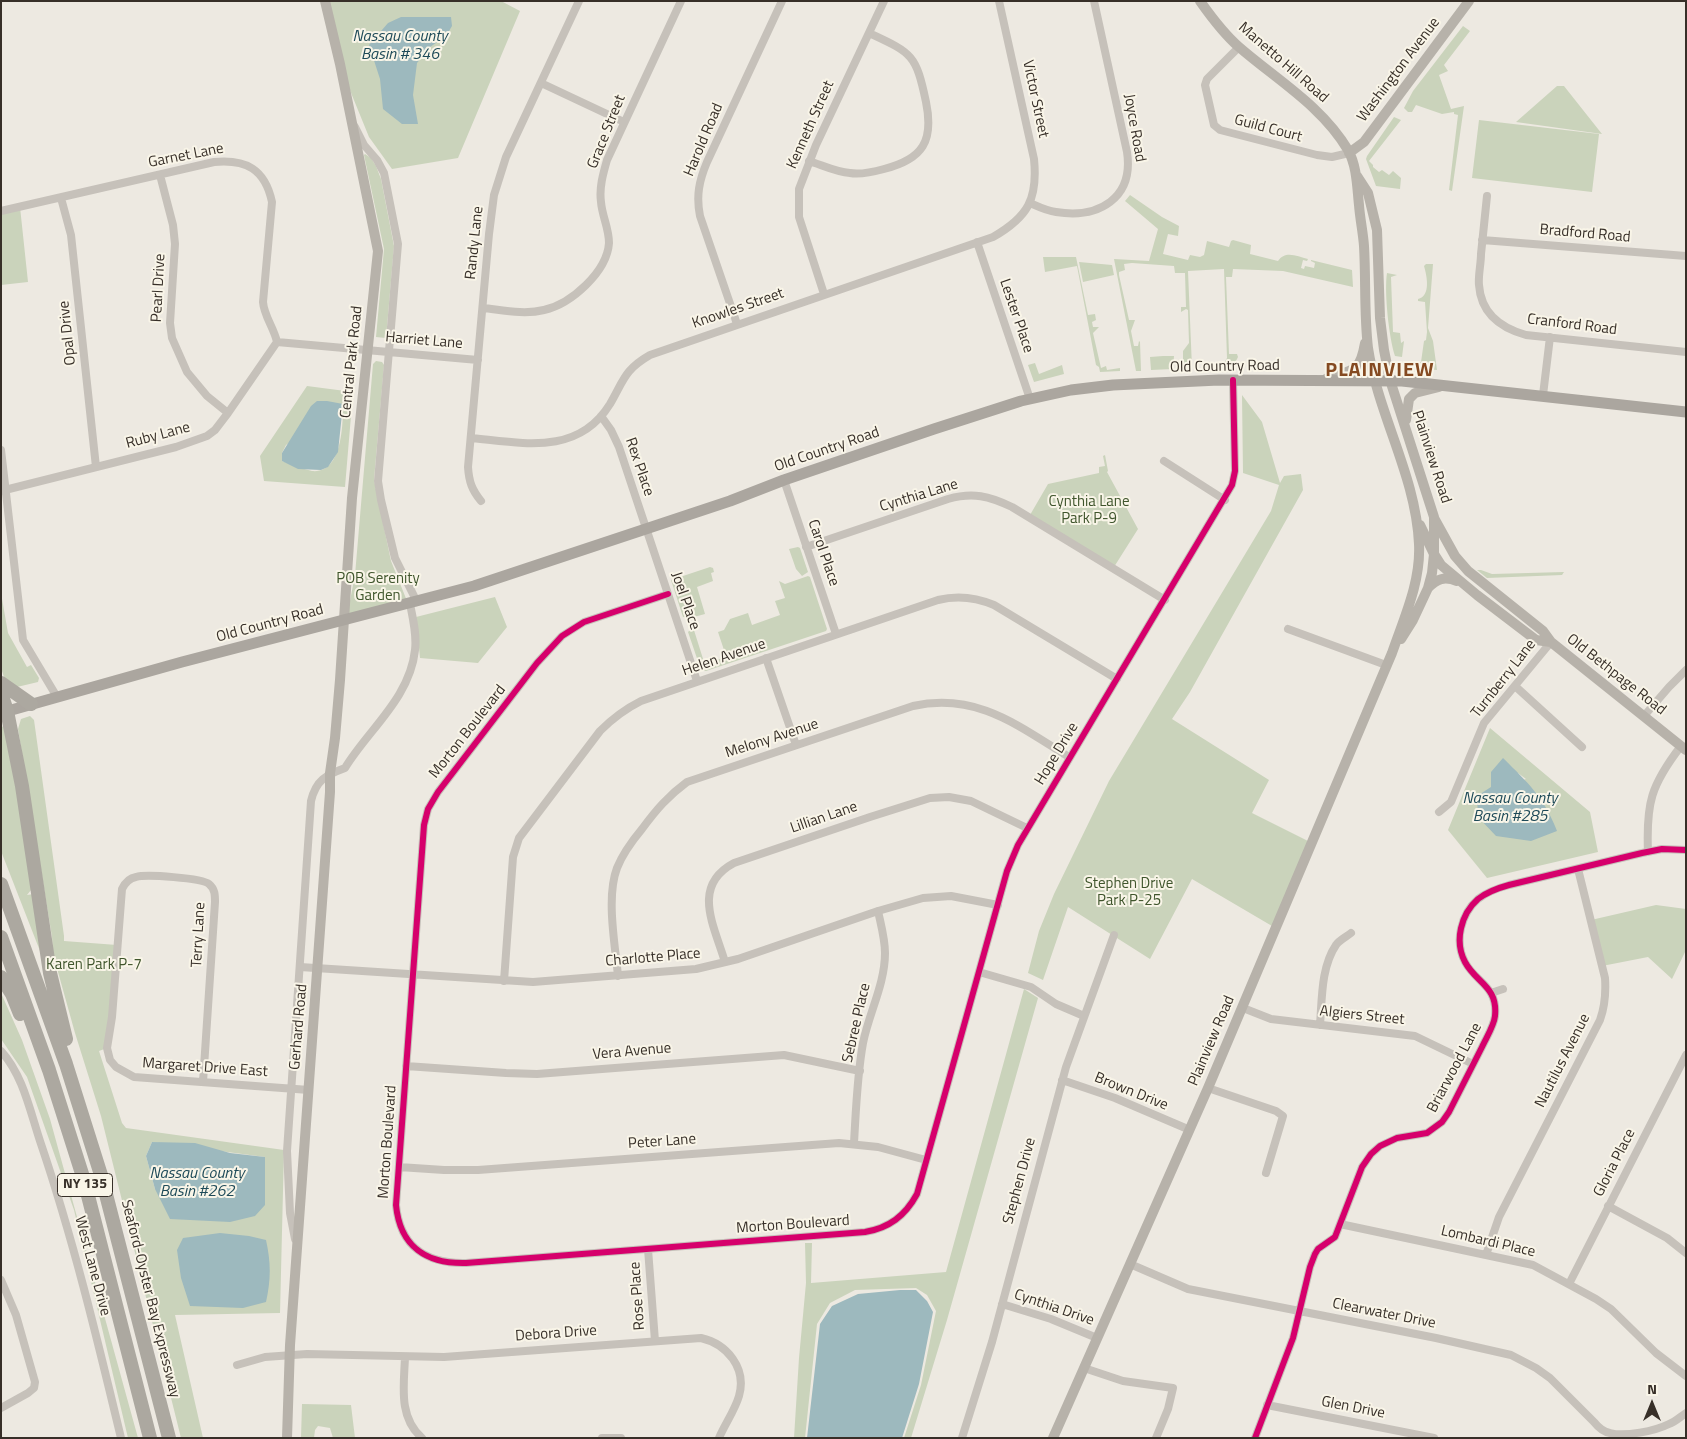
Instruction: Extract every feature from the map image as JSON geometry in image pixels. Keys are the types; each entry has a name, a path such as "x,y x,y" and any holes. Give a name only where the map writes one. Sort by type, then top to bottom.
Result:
{"highway":[{"path":"1,683 31,704"},
{"path":"1,693 22,786 50,973 84,1118"},
{"name":"Seaford-Oyster Bay Expressway","path":"1,884 47,1009 84,1118 116,1231 168,1438"},
{"name":"NY 135","path":"1,937 30,1015 66,1123 99,1235 150,1438"},
{"path":"1,977 12,994 66,1123"}],"main road":[{"name":"Central Park Road","path":"326,1 378,251 352,498 344,620"},
{"name":"Manetto Hill Road","path":"1200,1 1239,47 1313,107 1340,137 1349,153 1356,175 1364,246 1368,348 1375,380"},
{"name":"Washington Avenue","path":"1349,153 1364,142 1469,1"},
{"name":"Manetto Hill Road","path":"1356,175 1368,192 1377,230 1380,318 1390,380"},
{"path":"1364,267 1379,266"},
{"path":"1319,381 1352,371 1362,360 1367,332"},
{"name":"Old Country Road","path":"4,712 157,669 413,603 516,574 934,429 1030,399 1071,390 1099,386 1233,380 1390,380 1543,395 1686,412"},
{"name":"Plainview Road","path":"1375,380 1411,492 1417,519 1419,564 1413,592 1392,653"},
{"name":"Plainview Road","path":"1053,1438 1243,1008 1386,665 1413,620 1428,588 1434,554 1434,517 1390,380"},
{"path":"1406,429 1408,398 1415,393 1446,386"},
{"path":"1411,492 1426,488"},
{"name":"Old Bethpage Road","path":"1434,517 1455,556 1468,570 1542,631 1550,642 1683,748"},
{"name":"Old Bethpage Road","path":"1417,519 1434,554 1447,570 1536,640 1550,642"},
{"path":"1419,564 1434,554 1445,556 1468,570"},
{"path":"1428,588 1437,580 1446,578 1465,585"},
{"name":"Gerhard Road","path":"287,1438 297,1247 318,968 330,773 335,738 344,620"}],"street":[{"name":"Randy Lane","path":"481,501 473,491 469,479 471,438 494,195 506,157 579,1"},
{"name":"Grace Street","path":"483,308 519,312 544,310 565,301 597,273 603,264 608,251 609,241 601,201 602,178 607,160 681,1"},
{"name":"Harold Road","path":"737,324 700,216 698,204 699,180 782,1"},
{"name":"Kenneth Street","path":"824,294 799,217 799,189 809,161 884,1"},
{"name":"Victor Street","path":"999,1 1034,159 1035,188 1030,203"},
{"name":"Joyce Road","path":"1030,203 1055,212 1076,214 1092,211 1114,198 1124,185 1128,175 1127,152 1094,1"},
{"path":"809,161 849,173 861,174 902,164 919,151 926,142 929,117 920,73 916,64 899,47 869,33"},
{"name":"Guild Court","path":"1239,47 1207,79 1205,85 1214,125 1220,130 1304,153 1332,157 1349,153"},
{"path":"541,84 624,122"},
{"name":"Central Park Road","path":"297,1247 290,1213 287,1151 311,801 314,788 330,773 345,768 355,751 394,702 405,685 412,668 415,650 413,603 395,558 378,482 398,244 384,173 361,138 349,110"},
{"name":"Garnet Lane","path":"1,211 214,162 235,161 256,171 269,190 272,202 263,302 277,342"},
{"name":"Pearl Drive","path":"160,175 173,225 175,244 170,323 172,338 187,372 207,396 228,413"},
{"name":"Cranford Road","path":"1487,196 1479,285 1482,300 1487,310 1497,322 1511,330 1526,335 1686,352"},
{"name":"Opal Drive","path":"61,198 71,235 96,467"},
{"name":"Knowles Street","path":"471,438 529,443 554,443 571,438 591,427 601,416 622,380 639,361 668,348 993,237 1008,228 1019,218 1030,203"},
{"name":"Bradford Road","path":"1482,240 1686,256"},
{"name":"Lester Place","path":"977,242 1030,399"},
{"path":"1543,395 1550,337"},
{"path":"277,342 369,350"},
{"name":"Ruby Lane","path":"3,491 198,440 215,430 277,342"},
{"name":"Harriet Lane","path":"369,350 478,360"},
{"name":"Hope Drive","path":"926,1160 1007,871 1018,845 1232,485 1235,471 1233,380"},
{"name":"Rex Place","path":"601,416 611,430 619,448 646,530"},
{"path":"1,450 3,491 23,640 57,697"},
{"path":"1164,461 1224,500"},
{"name":"Carol Place","path":"784,480 836,634"},
{"name":"Cynthia Lane","path":"806,547 948,499 959,496 978,495 993,498 1012,507 1165,600"},
{"name":"Joel Place","path":"646,530 697,681"},
{"name":"Morton Boulevard","path":"668,594 584,622 562,636 537,664 438,792 428,809 424,826 412,974 396,1205 401,1229 418,1250 441,1262 466,1263 875,1231 900,1218 910,1206 916,1194 926,1160"},
{"name":"Helen Avenue","path":"504,981 513,856 519,838 600,731 615,716 641,700 950,597 968,597 994,605 1117,679"},
{"path":"1288,629 1386,665"},
{"name":"Turnberry Lane","path":"1439,812 1451,802 1484,723 1550,642"},
{"path":"766,658 796,745"},
{"path":"1644,716 1669,686 1686,670"},
{"path":"1515,686 1582,747"},
{"name":"Melony Avenue","path":"618,976 612,901 614,880 626,851 652,815 670,794 687,782 913,706 945,702 969,705 996,714 1070,757"},
{"path":"1648,852 1647,815 1651,798 1665,766 1683,748"},
{"name":"Lillian Lane","path":"725,962 708,897 711,885 717,875 734,863 870,816 930,798 949,797 972,801 1027,828"},
{"path":"1503,989 1491,993 1486,984 1469,968 1462,954 1460,930 1463,920 1478,899 1495,889 1578,868 1662,849 1686,850"},
{"name":"Nautilus Avenue","path":"1486,1255 1499,1217 1600,1020 1604,1008 1606,994 1605,978 1578,868"},
{"name":"Terry Lane","path":"122,889 129,879 144,876 198,880 211,886 214,891 215,902 203,1082"},
{"name":"Margaret Drive East","path":"122,889 112,1017 107,1048 108,1056 116,1067 134,1077 309,1090"},
{"name":"Charlotte Place","path":"300,967 533,982 696,969 738,959 909,901 936,896 966,898 998,904"},
{"name":"Sebree Place","path":"854,1143 864,1042 881,984 884,963 885,941 878,911"},
{"path":"1320,1025 1325,974 1329,958 1337,943 1351,933"},
{"name":"Stephen Drive","path":"962,1438 1002,1304 1062,1080 1114,935"},
{"path":"979,972 1031,987 1056,1004 1084,1016"},
{"name":"Briarwood Lane","path":"1255,1438 1293,1338 1315,1254 1318,1249 1335,1237 1362,1167 1371,1154 1380,1146 1397,1138 1427,1133 1435,1128 1449,1112 1495,1018 1495,1004 1491,993"},
{"name":"Algiers Street","path":"1243,1008 1271,1018 1415,1036 1473,1064"},
{"name":"West Lane Drive","path":"1,1051 10,1063 25,1095 53,1179 82,1279 121,1438"},
{"name":"Vera Avenue","path":"406,1066 537,1074 784,1055 860,1071"},
{"name":"Gloria Place","path":"1568,1284 1686,1055"},
{"name":"Brown Drive","path":"1062,1080 1115,1098 1190,1130"},
{"path":"1208,1088 1276,1111 1283,1116 1266,1173"},
{"name":"Peter Lane","path":"399,1167 478,1170 823,1143 854,1143 878,1146 926,1160"},
{"path":"1608,1206 1661,1234 1686,1253"},
{"name":"Lombardi Place","path":"1340,1224 1533,1265 1611,1309 1656,1353 1686,1376"},
{"name":"Rose Place","path":"648,1249 655,1341"},
{"name":"Clearwater Drive","path":"1130,1264 1188,1289 1436,1338 1511,1355 1536,1368 1550,1378 1608,1436"},
{"path":"1,1280 16,1315 35,1382 34,1388 28,1393 1,1408"},
{"name":"Cynthia Drive","path":"1002,1304 1050,1319 1097,1338"},
{"name":"Debora Drive","path":"237,1365 265,1357 307,1354 444,1357 691,1338 711,1340 729,1353 736,1363 740,1378 738,1398 719,1438"},
{"path":"405,1357 403,1400 412,1426 422,1438"},
{"path":"1084,1368 1123,1381 1173,1388 1168,1409 1156,1438"},
{"name":"Glen Drive","path":"1267,1405 1434,1438"},
{"path":"1608,1436 1659,1428 1672,1423 1686,1413"},
{"path":"602,1438 621,1438"}],"green space":[{"path":"327,1 501,1 520,11 458,158 392,169 369,137 347,83"},
{"path":"1463,26 1470,31 1444,65 1448,71 1439,75 1451,109 1464,106 1452,191 1449,190 1458,115 1454,114 1454,112 1442,114 1416,105 1412,112 1408,112 1404,108 1413,91"},
{"path":"1557,86 1564,86 1602,134 1516,122"},
{"path":"1394,117 1401,120 1369,161 1379,172 1382,170 1389,175 1393,171 1401,178 1400,189 1376,186 1366,159"},
{"path":"1479,120 1599,134 1592,192 1472,178"},
{"path":"365,154 371,158 381,179 394,246 386,338 376,337 384,249"},
{"path":"1130,195 1179,226 1178,236 1168,234 1163,254 1188,260 1190,255 1200,257 1204,255 1207,241 1229,247 1233,240 1251,245 1250,254 1278,261 1288,255 1296,255 1308,259 1307,261 1303,260 1301,268 1304,269 1305,266 1314,268 1315,263 1311,260 1352,270 1353,287 1283,271 1233,269 1232,277 1226,277 1229,354 1237,354 1238,357 1234,365 1224,367 1227,358 1224,269 1188,271 1192,368 1183,368 1183,351 1189,343 1188,310 1186,309 1181,312 1181,307 1186,307 1185,273 1175,273 1174,266 1124,264 1125,270 1119,272 1119,275 1129,320 1135,320 1131,331 1134,346 1138,346 1140,342 1141,371 1136,371 1114,259 1149,261 1158,229 1125,201"},
{"path":"20,207 28,282 1,285 1,212"},
{"path":"1043,257 1076,257 1088,315 1095,314 1096,320 1092,322 1093,327 1099,327 1093,333 1101,368 1106,366 1107,370 1120,368 1120,371 1100,372 1099,367 1096,365 1077,266 1045,272"},
{"path":"1079,262 1112,265 1114,275 1083,282"},
{"path":"1426,264 1433,264 1428,328 1433,341 1437,370 1411,367 1412,362 1421,362 1424,341 1426,340 1425,302 1418,301 1418,299 1425,294 1426,290 1427,280 1424,266"},
{"path":"1387,273 1397,275 1391,277 1393,332 1400,333 1401,343 1404,341 1402,357 1395,356 1391,338 1387,303"},
{"path":"1174,356 1173,369 1151,370 1150,357"},
{"name":"POB Serenity Garden","path":"376,361 382,362 384,365 374,480 391,561 407,601 347,616 355,575 373,364"},
{"path":"1035,363 1039,374 1062,365 1064,374 1034,382 1028,365"},
{"path":"307,386 353,392 345,487 264,481 260,456","holes":["343,405 339,447 330,465 322,470 312,471 282,461 282,453 286,445"]},
{"name":"Stephen Drive Park P-25","path":"1242,395 1262,422 1280,483 1284,476 1301,474 1303,490 1190,692 1172,719 1269,780 1252,813 1308,841 1272,926 1192,879 1150,959 1068,907 1043,980 1028,973 1039,931 1054,894 1109,781 1271,511 1279,485 1243,473"},
{"name":"Cynthia Lane Park P-9","path":"1105,455 1107,472 1138,529 1114,567 1030,515 1048,484 1099,473 1099,467 1105,466 1103,456"},
{"path":"798,547 808,572 802,576 796,569 789,549"},
{"path":"710,567 713,568 714,572 711,573 713,581 697,587 705,614 690,618 683,617 671,580"},
{"path":"1477,570 1492,574 1564,572 1562,575 1487,578"},
{"path":"808,576 810,577 827,629 826,631 706,671 701,670 688,632 693,627 704,662 720,659 726,656 718,632 724,630 730,619 748,613 752,625 780,615 775,601 785,598 779,581 785,584"},
{"path":"1,593 8,633 27,667 31,665 39,678 38,682 17,687 5,680 1,668"},
{"path":"495,597 507,627 478,663 420,658 416,617"},
{"name":"Karen Park P-7","path":"30,716 34,720 64,941 117,945 107,1048 99,1051 122,1123 126,1128 284,1150 280,1313 175,1315 203,1438 181,1438 101,1116 53,954 52,937 18,729 21,719","holes":["152,1142 265,1157 155,1189 146,1156"]},
{"path":"1,726 4,727 10,747 31,887 27,895 34,894 41,952 1,851"},
{"path":"1490,728 1590,812 1598,852 1487,878 1448,830","holes":["1518,773 1526,779 1477,796"]},
{"path":"1656,905 1686,909 1686,950 1672,979 1648,957 1602,966 1591,920"},
{"path":"1024,989 1038,998 947,1320 911,1438 904,1438 921,1385 936,1311 927,1295 916,1288 855,1290 830,1303 817,1324 805,1438 794,1438 806,1283 805,1243 812,1243 811,1283 946,1272"},
{"path":"1,993 22,1040 50,1119 138,1438 128,1438 74,1210 27,1077 1,1039"},
{"path":"302,1404 351,1405 355,1438 333,1438 330,1428 318,1426 315,1430 314,1438 301,1438"}],"water":[{"name":"Nassau County Basin # 346","path":"401,17 451,17 452,26 446,36 430,47 417,63 413,95 418,124 402,124 383,109 380,79 369,45 388,23"},
{"path":"317,401 343,404 338,452 328,467 321,470 298,469 282,461 282,453 311,406"},
{"name":"Nassau County Basin #285","path":"1503,758 1528,783 1541,800 1557,831 1531,841 1496,836 1478,817 1477,796 1491,787 1491,772"},
{"name":"Nassau County Basin #262","path":"152,1142 195,1143 230,1153 265,1157 265,1205 255,1216 230,1222 170,1219 155,1189 146,1156"},
{"path":"220,1233 266,1240 270,1271 266,1302 243,1308 190,1306 181,1278 177,1250 183,1238"},
{"path":"916,1290 927,1301 933,1312 919,1384 902,1438 807,1438 820,1324 832,1306 858,1294"}],"cycle path":[{"path":"668,594 584,622 562,636 537,663 438,792 428,809 424,825 396,1205 403,1232 410,1242 418,1250 439,1260 452,1263 466,1263 865,1232 889,1224 902,1215 917,1194 1007,871 1018,845 1232,485 1235,471 1233,380"},
{"path":"1255,1438 1293,1338 1310,1267 1315,1254 1318,1249 1335,1237 1362,1167 1371,1154 1380,1146 1397,1138 1427,1133 1442,1122 1492,1028 1495,1016 1493,998 1490,991 1465,962 1460,945 1461,928 1472,905 1485,894 1509,885 1662,849 1686,850"}],"district":[{"name":"PLAINVIEW","path":"1380,371"}]}
